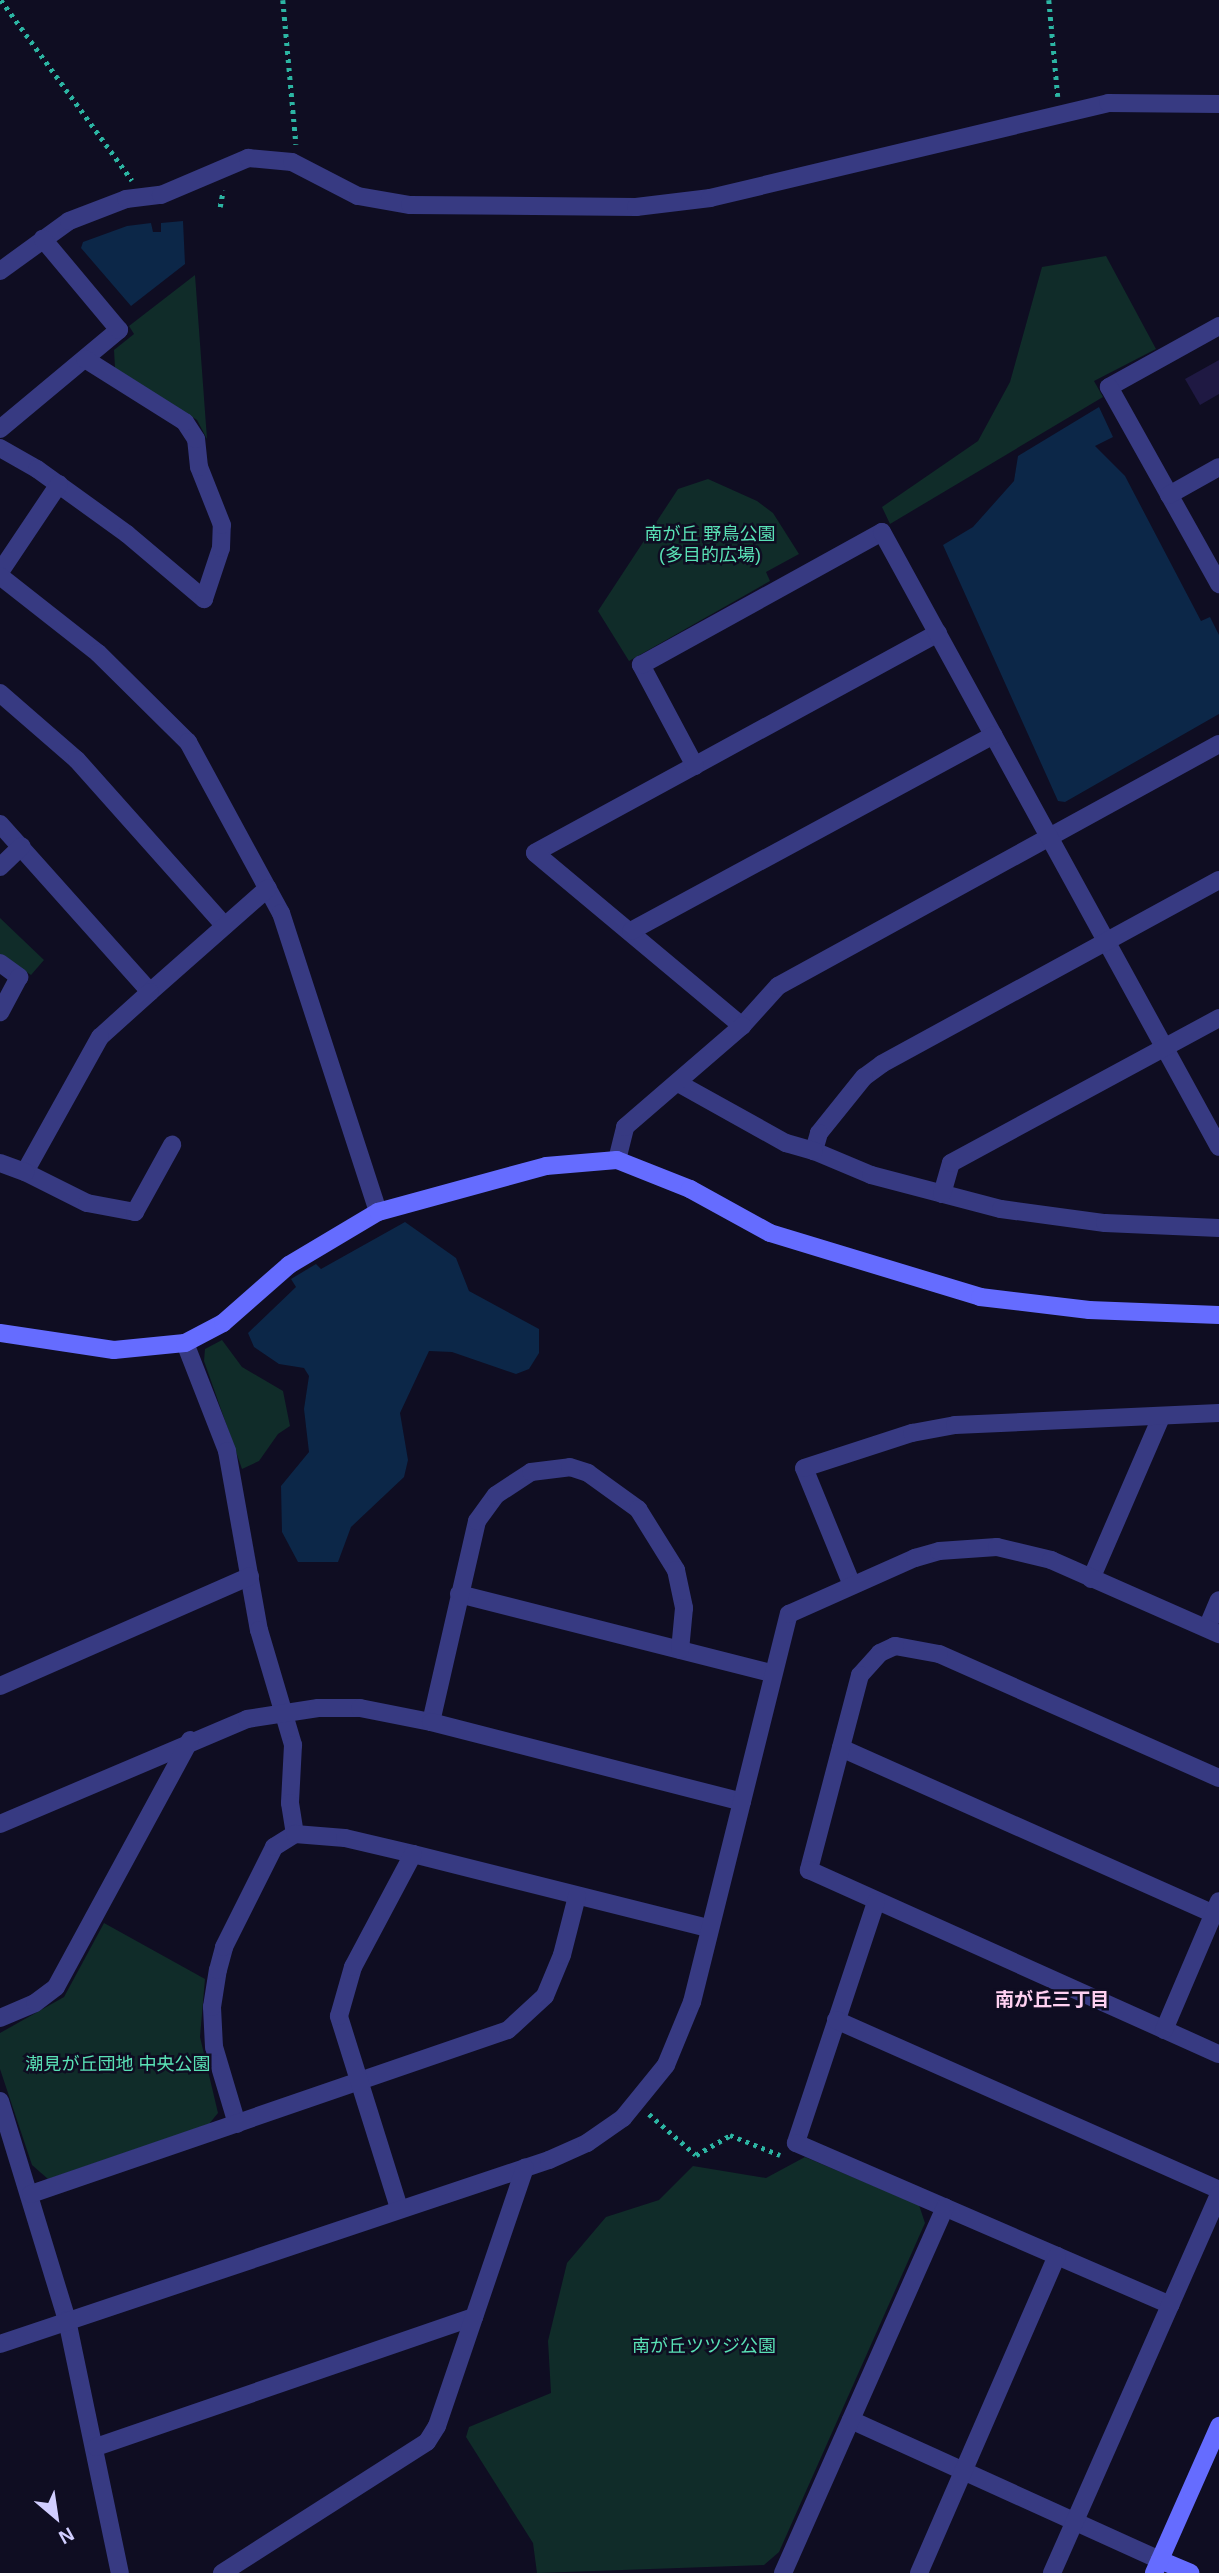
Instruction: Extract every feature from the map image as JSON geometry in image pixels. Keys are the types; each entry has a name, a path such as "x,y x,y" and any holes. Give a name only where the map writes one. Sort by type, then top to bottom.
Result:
{"street":[{"path":"0,271 81,215 139,197 160,195 248,158 292,162 358,196 410,205 636,207 710,198 811,170 1131,100 1219,104"},
{"path":"0,429 119,330 43,240"},
{"path":"1219,326 1109,387 1219,584"},
{"path":"0,449 59,484 204,599 221,548 222,525 199,467 196,439 185,422 85,359"},
{"path":"1170,495 1219,467"},
{"path":"59,484 0,574 97,653 188,743 268,888 296,952 378,1212"},
{"path":"695,766 640,665 882,532 1219,1147"},
{"path":"742,1026 536,853 937,633"},
{"path":"0,693 77,760 225,926"},
{"path":"631,932 993,735"},
{"path":"617,1160 625,1127 742,1026 778,986 1219,744"},
{"path":"0,824 23,846 150,992"},
{"path":"0,867 23,846"},
{"path":"814,1151 819,1133 864,1077 881,1064 1219,880"},
{"path":"25,1172 100,1037 268,888"},
{"path":"0,963 19,978 0,1012"},
{"path":"942,1194 951,1163 1219,1018"},
{"path":"678,1083 786,1143 814,1151 872,1175 942,1194 1000,1209 1105,1223 1219,1228"},
{"path":"0,1163 25,1172 87,1203 135,1212 172,1146"},
{"path":"0,1333 114,1350 185,1343 223,1323 289,1265 378,1212 546,1166 617,1160 690,1189 770,1233 980,1297 1089,1310 1219,1315"},
{"path":"185,1343 227,1451 259,1630 292,1745 290,1803 295,1834"},
{"path":"852,1585 804,1468 900,1436 955,1425 1219,1413"},
{"path":"1091,1579 1161,1417"},
{"path":"431,1722 477,1521 489,1503 512,1481 531,1472 570,1468 588,1473 626,1498 658,1535 681,1588 680,1650"},
{"path":"0,2344 399,2208 525,2168 587,2143 637,2103 654,2085 676,2045 692,2002 708,1928 789,1614 852,1585 939,1551 997,1547 1051,1560 1213,1631 1219,1600"},
{"path":"0,1686 250,1576"},
{"path":"459,1594 772,1673"},
{"path":"1219,1778 939,1654 909,1646 880,1653 860,1675 809,1870 1219,2054"},
{"path":"0,1824 190,1740 281,1710 360,1708 431,1722 742,1802"},
{"path":"0,2018 35,2003 57,1987 190,1740"},
{"path":"841,1748 1216,1907 1164,2030"},
{"path":"237,2124 214,2048 212,2007 218,1970 224,1947 274,1847 295,1834 345,1839 413,1854 708,1928"},
{"path":"399,2208 340,2030 342,2000 353,1966 413,1854"},
{"path":"31,2194 492,2037 522,2021 545,1996 554,1979 577,1896"},
{"path":"876,1902 796,2143 1171,2305"},
{"path":"836,2020 1219,2192 1052,2573"},
{"path":"0,2101 31,2194 67,2320 96,2446 120,2573"},
{"path":"222,2573 421,2449 437,2426 525,2168"},
{"path":"783,2573 945,2207"},
{"path":"919,2573 1057,2256"},
{"path":"96,2446 474,2317"},
{"path":"851,2420 1076,2520 1157,2566 1190,2573"},
{"path":"1157,2566 1219,2426"}],"path":[{"path":"1,0 128,171 139,197"},
{"path":"283,0 296,141 292,162"},
{"path":"1049,0 1060,117"},
{"path":"637,2103 696,2155 730,2135 791,2159 796,2143"}],"green space":[{"path":"1106,256 1156,349 1094,381 1103,397 890,524 882,507 978,441 1010,382 1042,267"},
{"path":"195,275 207,439 197,420 115,368 114,350 134,334 129,326"},
{"name":"南が丘 野鳥公園 (多目的広場)","path":"708,479 757,501 773,513 799,554 766,572 770,581 629,661 598,611 678,489"},
{"path":"0,918 44,960 31,975 0,954"},
{"path":"222,1340 242,1367 283,1391 290,1426 278,1434 259,1461 242,1469 204,1361 205,1349"},
{"name":"潮見が丘団地 中央公園","path":"104,1923 205,1979 200,2037 218,2113 209,2124 48,2179 32,2165 0,2069 0,2033 64,1997"},
{"name":"南が丘ツツジ公園","path":"805,2157 919,2205 925,2223 779,2552 764,2565 537,2573 533,2543 466,2437 469,2427 551,2393 548,2341 567,2263 606,2217 659,2200 693,2166 766,2178"}],"water":[{"path":"183,221 185,264 131,306 81,248 83,242 127,226 151,223 153,232 161,232 161,223"},
{"path":"1099,407 1113,437 1095,446 1125,476 1201,621 1210,617 1219,635 1219,714 1065,802 1058,801 943,545 973,527 1014,481 1018,456"},
{"path":"405,1222 456,1258 469,1291 539,1329 539,1353 529,1369 516,1374 452,1352 429,1351 400,1413 408,1460 404,1477 351,1527 338,1562 298,1562 282,1532 281,1486 309,1452 304,1409 309,1376 304,1368 279,1364 254,1347 248,1333 296,1287 291,1279 316,1264 321,1269"}],"building":[{"path":"1219,360 1219,394 1200,405 1185,379"}],"district":[{"name":"南が丘三丁目","path":"1052,2000"}]}
